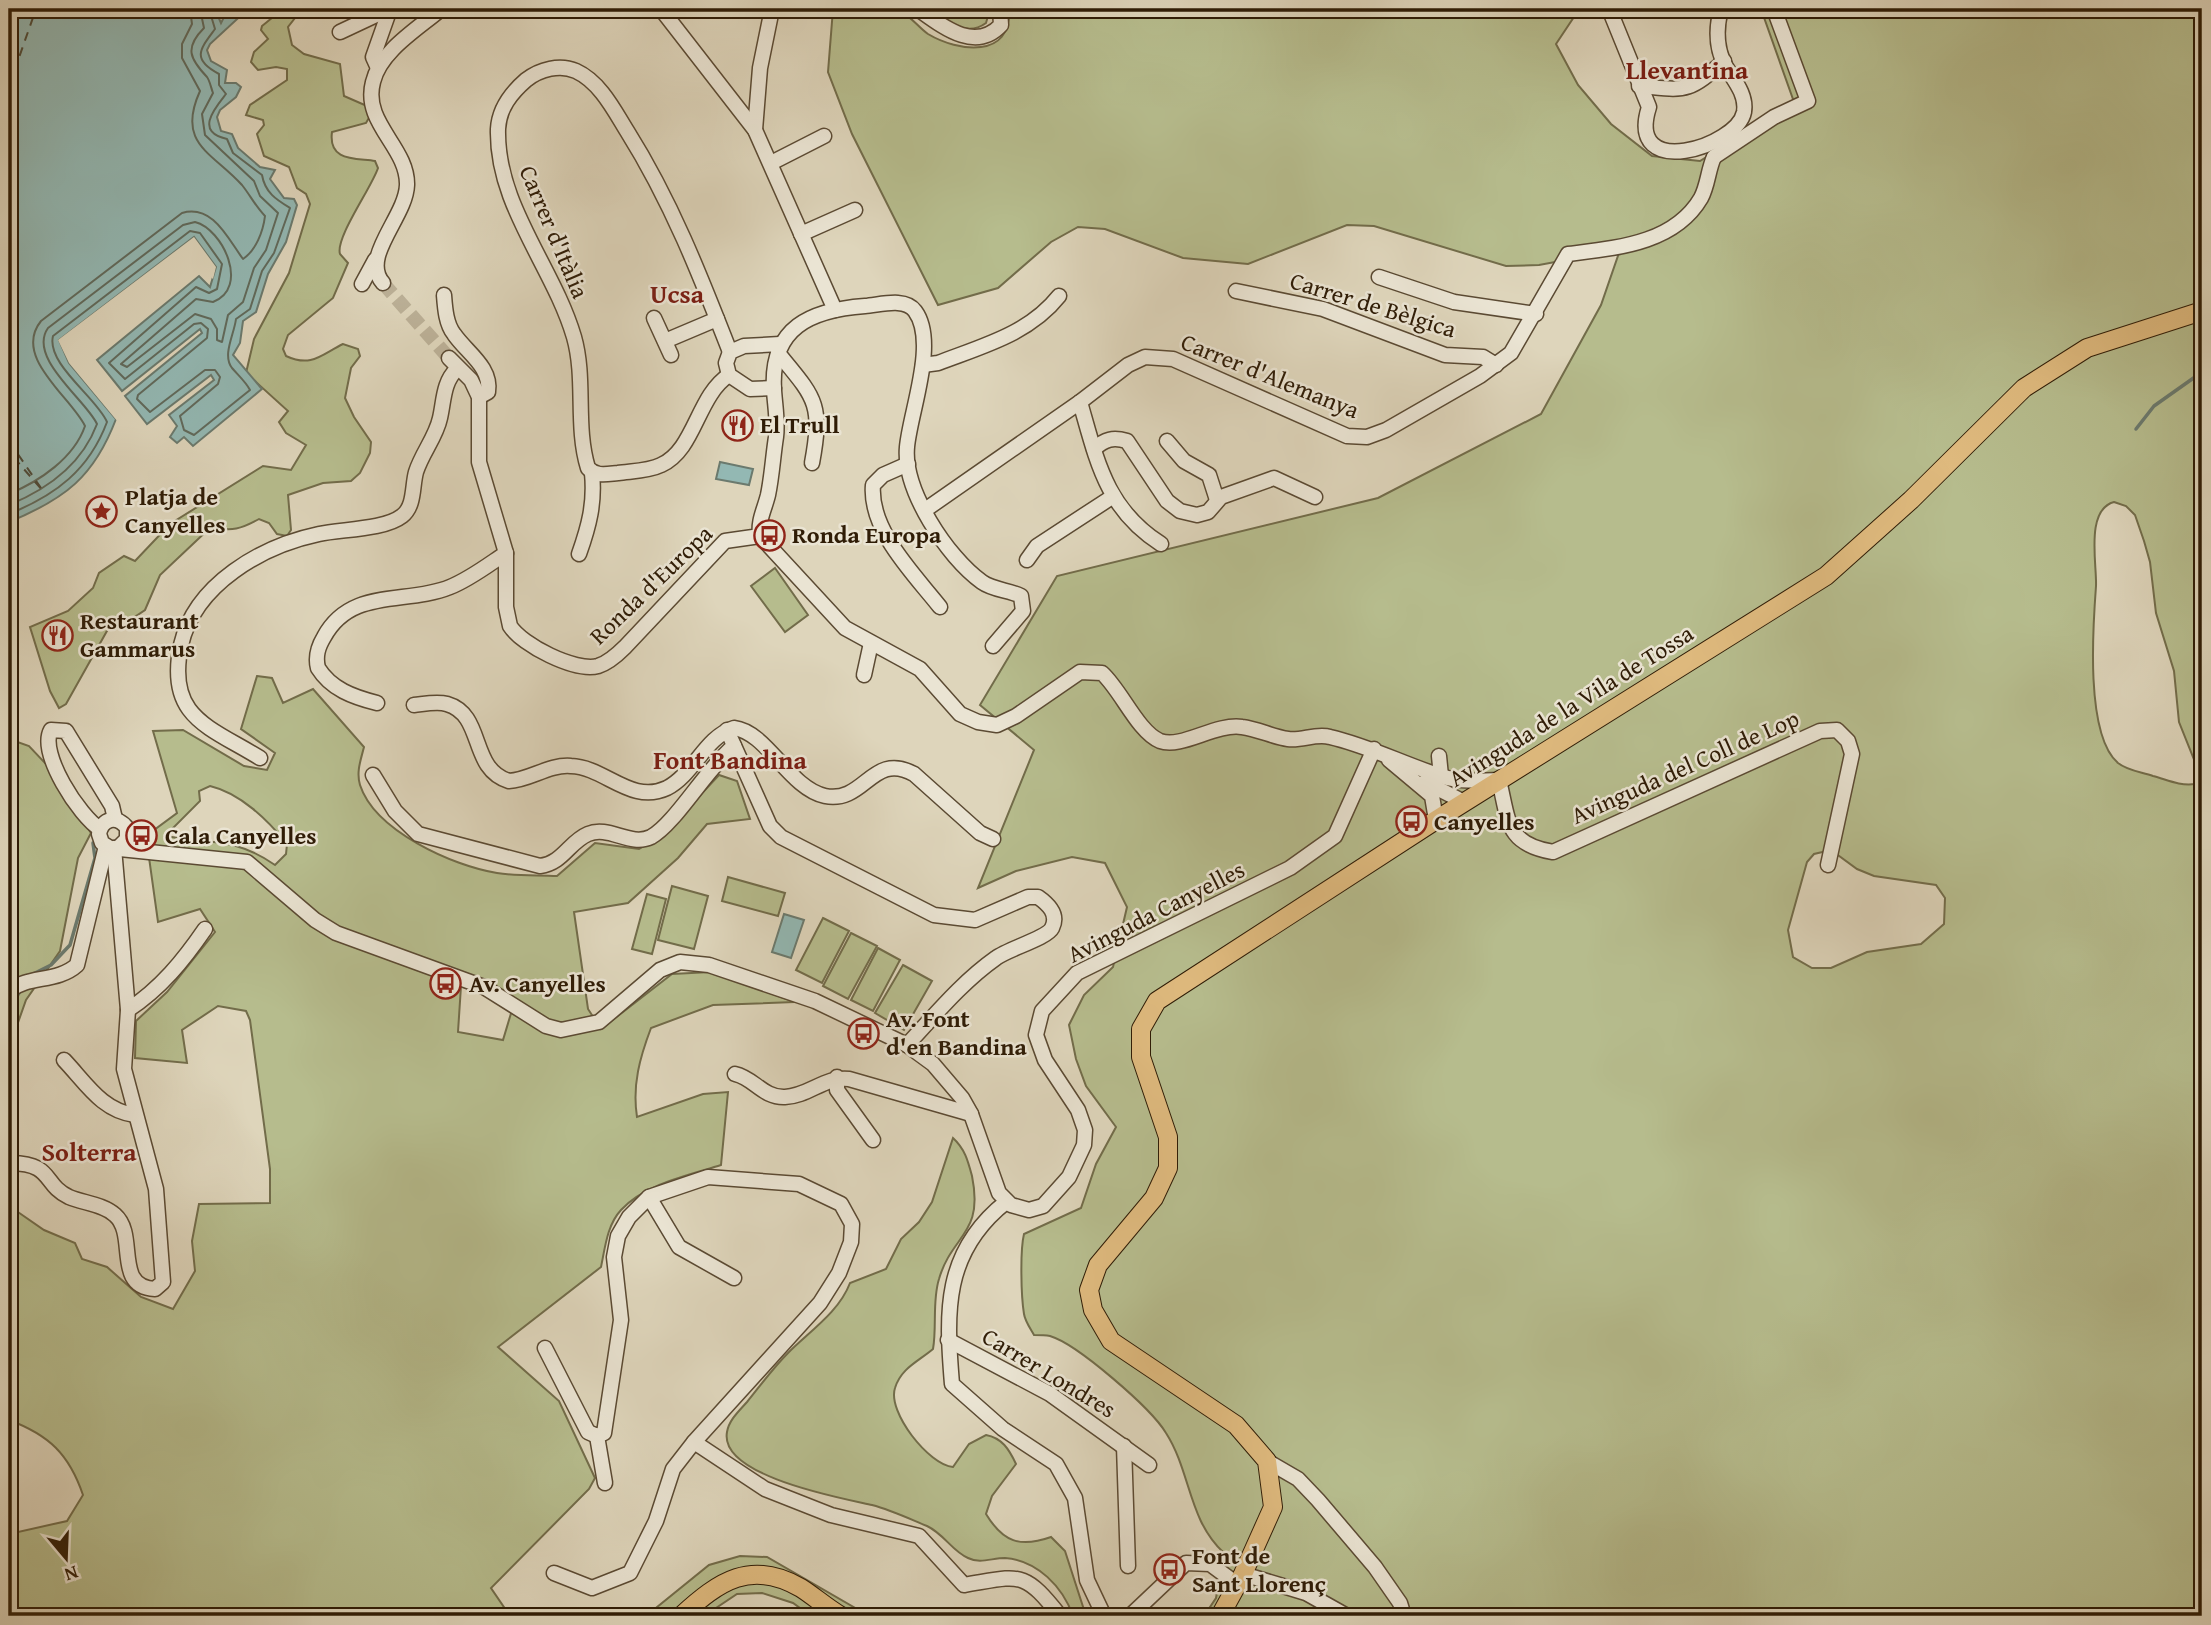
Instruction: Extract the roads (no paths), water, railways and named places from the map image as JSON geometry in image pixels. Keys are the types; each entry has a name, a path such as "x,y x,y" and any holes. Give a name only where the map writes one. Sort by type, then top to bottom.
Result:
{"main road":[{"name":"Avinguda de la Vila de Tossa","path":"1267,1461 1236,1425 1111,1341 1093,1310 1089,1290 1098,1265 1154,1198 1168,1168 1168,1137 1141,1057 1141,1029 1157,1001 1464,802 1826,576 1911,500 2024,388 2087,348 2200,312"},
{"path":"1220,1616 1273,1507 1267,1461"},
{"path":"681,1616 706,1593 746,1574 768,1573 800,1588 841,1616"}],"street":[{"path":"340,32 389,9"},
{"path":"378,68 373,57 389,9"},
{"path":"362,284 399,215 407,185 402,161 373,109 373,81 378,68 441,9"},
{"path":"661,9 755,130 835,310"},
{"path":"755,130 760,68 772,9"},
{"path":"918,9 947,29 970,38 993,34 1001,25 1000,9"},
{"path":"1710,151 1737,124 1744,112 1742,95 1724,61 1718,39 1721,9"},
{"path":"1610,11 1649,107 1644,122 1657,148 1670,153 1710,151 1808,101 1774,9"},
{"path":"1639,86 1684,90 1698,84 1724,61"},
{"name":"Carrer d'Itàlia","path":"579,554 593,503 592,473 588,468 584,449 574,337 512,200 501,165 499,118 507,100 529,78 548,69 564,68 586,77 601,92 654,174 687,240 730,352"},
{"path":"771,163 824,136"},
{"name":"Carrer d'Alemanya","path":"925,510 1080,402 1128,365 1145,357 1173,359 1347,436 1367,437 1386,430 1496,365 1511,353 1536,314 1568,254 1621,247 1656,237 1682,222 1700,199 1710,151"},
{"path":"801,234 855,210"},
{"path":"375,260 376,271 383,283"},
{"path":"1379,277 1454,302 1536,314"},
{"name":"Carrer de Bèlgica","path":"1236,291 1323,309 1445,355 1483,357 1496,365"},
{"name":"Ronda d'Europa","path":"444,296 451,331 479,363 488,382 488,392 479,397 479,462 506,553 506,607 513,632 561,660 593,667 606,662 625,648 725,541 744,536 760,536"},
{"path":"923,365 938,363 1025,328 1046,313 1059,296"},
{"path":"993,646 1023,611 1021,596 983,583 951,553 925,510 908,473 907,447 923,365 921,321 914,309 902,303 835,310 804,321 779,349 774,388 777,427 767,497 758,521 760,536 828,614 845,628 920,669 960,714 978,722 997,725 1016,716 1080,672 1102,673 1117,686 1145,730 1158,740 1174,743 1225,727 1243,727 1291,740 1326,736 1374,749 1441,776 1469,781 1499,780"},
{"path":"654,318 668,348 717,319"},
{"path":"774,388 750,388 729,374 726,363 730,352 744,346 779,349"},
{"path":"779,349 818,411 812,463"},
{"path":"260,758 197,719 183,701 177,667 188,627 225,576 251,559 317,534 391,521 405,513 412,499 417,470 439,422 453,364 471,380 479,397"},
{"path":"592,473 604,475 662,465 687,439 709,392 729,374"},
{"path":"1080,402 1112,497 1141,531 1161,544"},
{"path":"1094,449 1103,441 1116,438 1127,441 1167,501 1180,510 1197,515 1208,512 1217,500 1274,478 1315,497"},
{"path":"1167,441 1184,461 1209,475 1217,500"},
{"path":"908,464 883,475 873,485 872,497 884,531 940,607"},
{"path":"1027,560 1037,546 1112,497"},
{"path":"376,703 353,697 337,688 318,668 317,652 331,626 363,602 420,595 450,587 506,553"},
{"path":"864,675 871,643"},
{"path":"414,705 446,704 459,710 469,723 486,766 499,778 521,780 570,765 641,792 657,792 678,781 727,730 740,729 808,788 824,796 847,794 877,772 891,766 903,768 914,774 980,833 993,839"},
{"path":"100,829 84,815 53,765 48,742 51,730 66,731 112,806 115,819"},
{"path":"727,730 774,831 924,912 975,920 1028,897 1038,897 1052,908 1054,921 1048,933 1012,948 986,966 907,1045"},
{"name":"Avinguda del Coll de Lop","path":"1499,780 1514,835 1530,848 1553,852 1821,731 1837,730 1848,741 1852,754 1828,865"},
{"path":"373,775 395,811 418,834 540,866 556,861 584,835 594,832 640,840 651,836 664,826 709,770 734,746"},
{"path":"1374,749 1432,796 1436,820"},
{"name":"Avinguda Canyelles","path":"1006,1202 1029,1210 1043,1206 1069,1177 1084,1145 1085,1130 1079,1110 1045,1060 1036,1035 1042,1011 1077,973 1290,869 1335,836 1374,749"},
{"path":"1439,756 1441,776"},
{"path":"1402,770 1464,802"},
{"path":"170,853 149,846 115,819 106,821 100,829 100,839 113,848 247,862 315,920 336,933 484,987 545,1026 561,1030 599,1022 660,970 680,962 695,962 815,1001 907,1045 941,1073 962,1098 971,1114 994,1185 1006,1202 980,1227 956,1269 948,1304 952,1384 1003,1429 1056,1464 1075,1498 1087,1580 1104,1616"},
{"path":"9,991 16,986 66,975 77,965 113,848 127,839 128,832"},
{"path":"11,1163 28,1163 42,1169 66,1195 116,1216 124,1229 131,1276 145,1288 155,1289 163,1282 156,1189 124,1069 128,1010 113,848"},
{"path":"128,1010 150,995 179,966 205,929"},
{"path":"64,1060 106,1105 117,1112 135,1115"},
{"path":"735,1074 747,1078 769,1094 785,1097 837,1077 971,1114"},
{"path":"837,1077 837,1090 873,1140"},
{"path":"545,1348 588,1432 597,1436 604,1433 621,1320 614,1257 618,1236 629,1217 649,1197 708,1177 799,1184 841,1204 852,1224 851,1242 839,1273 820,1303 694,1442 673,1469 656,1521 629,1573 592,1588 554,1573"},
{"path":"649,1197 679,1247 734,1278"},
{"name":"Carrer Londres","path":"948,1340 1050,1394 1149,1465"},
{"path":"597,1436 606,1483"},
{"path":"694,1442 765,1489 831,1515 919,1536 964,1585 1018,1576 1037,1587 1060,1616"},
{"name":"Carrer Londres","path":"1124,1447 1128,1566"},
{"path":"1267,1461 1298,1479 1318,1500 1375,1567 1400,1603 1404,1616"},
{"path":"1130,1616 1186,1563 1210,1564 1240,1579 1306,1593 1347,1616"}],"water":[{"path":"9,9 215,9 221,23 228,9 248,9 210,44 207,50 211,61 227,70 225,83 236,83 241,87 236,97 220,110 217,117 221,131 232,134 238,148 260,167 275,170 270,179 284,198 294,199 297,205 286,242 268,274 256,312 243,321 240,343 233,355 262,389 193,446 184,437 177,443 170,437 177,426 169,415 214,380 211,375 147,424 125,396 202,333 200,329 122,391 97,360 199,276 210,287 216,267 194,237 59,340 69,363 116,419 98,456 75,484 62,495 9,522"},
{"path":"720,462 753,469 749,485 716,479"},
{"path":"784,914 804,920 791,958 772,952"}],"waterway":[{"path":"2136,429 2154,406 2202,372"},
{"path":"31,975 51,965 70,945 95,858 93,843"},
{"path":"9,1008 21,990"}],"tunnel":[{"path":"383,283 449,358"}],"place":[{"name":"El Trull","path":"737,425"},
{"name":"Platja de Canyelles","path":"102,511"},
{"name":"Ronda Europa","path":"769,535"},
{"name":"Restaurant Gammarus","path":"57,635"},
{"name":"Canyelles","path":"1411,822"},
{"name":"Cala Canyelles","path":"142,836"},
{"name":"Av. Canyelles","path":"446,984"},
{"name":"Av. Font d'en Bandina","path":"863,1033"},
{"name":"Font de Sant Llorenç","path":"1169,1570"}],"district":[{"name":"Llevantina","path":"1687,70"},
{"name":"Ucsa","path":"677,294"},
{"name":"Font Bandina","path":"730,760"},
{"name":"Solterra","path":"89,1152"}]}
